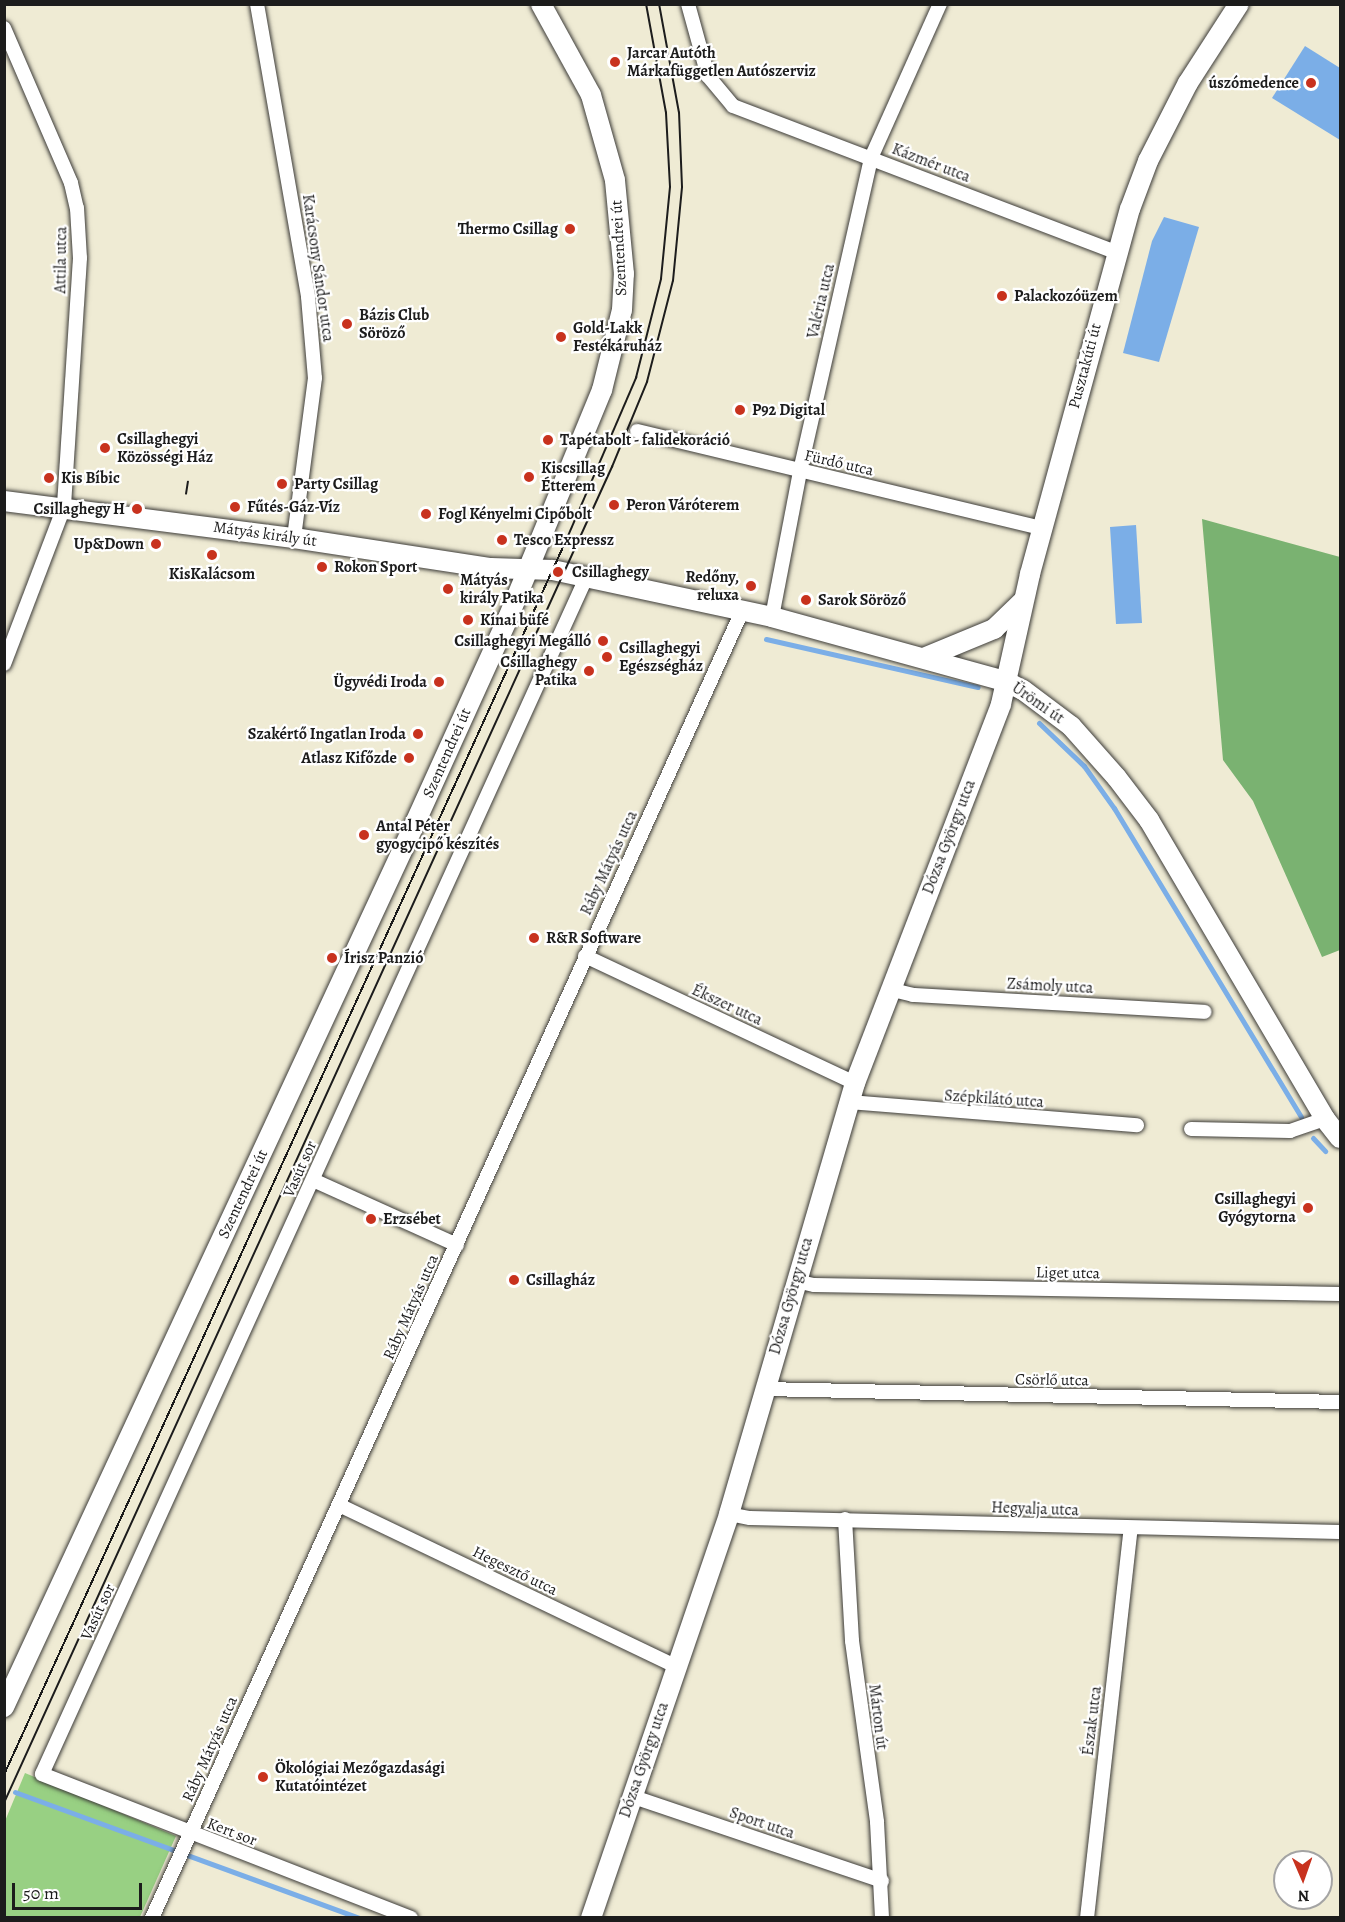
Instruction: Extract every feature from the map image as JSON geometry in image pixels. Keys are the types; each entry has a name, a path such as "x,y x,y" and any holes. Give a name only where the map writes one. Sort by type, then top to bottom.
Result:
{"street":[{"name":"Karácsony Sándor utca","path":"257,4 308,297 315,378 308,452 294,538"},
{"name":"Szentendrei út","path":"4,1707 416,821 602,390 622,310 624,274 615,180 605,137 591,95 541,4"},
{"name":"Kázmér utca","path":"688,4 708,76 733,106 1117,253"},
{"name":"Valéria utca","path":"772,617 800,471 871,158 940,4"},
{"name":"Pusztakúti út","path":"1005,681 1023,602 1117,253 1148,161 1197,67 1239,4"},
{"name":"Attila utca","path":"4,28 71,183 77,208 80,258 64,507 4,664"},
{"name":"Fürdő utca","path":"636,431 1033,526"},
{"name":"Mátyás király út","path":"4,501 64,507 525,571"},
{"name":"Ürömi út","path":"525,571 553,570 772,617 926,657 1005,681 1071,726 1117,778 1149,820 1325,1119 1341,1138"},
{"name":"Vasút sor","path":"42,1774 586,578"},
{"path":"926,657 994,629 1023,602"},
{"name":"Ráby Mátyás utca","path":"152,1917 742,611"},
{"name":"Dózsa György utca","path":"591,1917 729,1514 795,1281 855,1083 994,726 1005,681"},
{"name":"Ékszer utca","path":"585,956 855,1083"},
{"name":"Zsámoly utca","path":"892,990 913,995 1205,1012"},
{"name":"Szépkilátó utca","path":"849,1102 1137,1125"},
{"path":"1191,1128 1290,1131 1325,1119"},
{"path":"313,1180 457,1245"},
{"name":"Liget utca","path":"795,1281 814,1285 1341,1294"},
{"name":"Csörlő utca","path":"764,1389 1341,1402"},
{"name":"Hegesztő utca","path":"339,1505 677,1667"},
{"name":"Hegyalja utca","path":"729,1514 1131,1528 1341,1532"},
{"name":"Márton út","path":"845,1519 852,1641 882,1881 882,1917"},
{"name":"Észak utca","path":"1087,1917 1131,1528"},
{"name":"Kert sor","path":"42,1774 185,1846 411,1917"},
{"name":"Sport utca","path":"631,1796 882,1881"}],"green space":[{"path":"1202,519 1340,557 1340,950 1322,957 1253,801 1223,760"},
{"path":"25,1773 176,1836 140,1917 5,1918 5,1821"}],"water":[{"name":"úszómedence","path":"1305,46 1340,68 1340,140 1272,98"},
{"path":"1164,217 1199,227 1159,362 1123,353 1152,241"},
{"path":"1136,525 1142,623 1116,624 1110,527"}],"waterway":[{"path":"766,639 978,687"},
{"path":"1039,723 1084,766 1114,808 1301,1117"},
{"path":"1313,1138 1325,1151"},
{"path":"15,1792 360,1918"}],"tram line":[{"path":"4,1775 565,543 636,378 661,279 670,187 666,113 646,4"},
{"path":"4,1803 612,467 647,382 673,281 682,187 679,113 659,4"},
{"path":"186,494 188,482"}],"place":[{"name":"Jarcar Autóth Márkafüggetlen Autószerviz","path":"615,62"},
{"name":"úszómedence","path":"1311,83"},
{"name":"Thermo Csillag","path":"570,229"},
{"name":"Palackozóüzem","path":"1002,296"},
{"name":"Bázis Club Söröző","path":"347,324"},
{"name":"Gold-Lakk Festékáruház","path":"561,337"},
{"name":"P92 Digital","path":"740,410"},
{"name":"Tapétabolt - falidekoráció","path":"548,440"},
{"name":"Csillaghegyi Közösségi Ház","path":"105,448"},
{"name":"Kiscsillag Étterem","path":"529,477"},
{"name":"Kis Bíbic","path":"49,478"},
{"name":"Party Csillag","path":"282,484"},
{"name":"Peron Váróterem","path":"614,505"},
{"name":"Fűtés-Gáz-Víz","path":"235,507"},
{"name":"Csillaghegy H","path":"137,509"},
{"name":"Fogl Kényelmi Cipőbolt","path":"426,514"},
{"name":"Tesco Expressz","path":"502,540"},
{"name":"Up&Down","path":"156,544"},
{"name":"KisKalácsom","path":"212,555"},
{"name":"Rokon Sport","path":"322,567"},
{"name":"Csillaghegy","path":"558,572"},
{"name":"Redőny, reluxa","path":"751,586"},
{"name":"Mátyás király Patika","path":"448,589"},
{"name":"Sarok Söröző","path":"806,600"},
{"name":"Kínai büfé","path":"468,620"},
{"name":"Csillaghegyi Megálló","path":"603,641"},
{"name":"Csillaghegyi Egészségház","path":"607,657"},
{"name":"Csillaghegy Patika","path":"589,671"},
{"name":"Ügyvédi Iroda","path":"439,682"},
{"name":"Szakértő Ingatlan Iroda","path":"418,734"},
{"name":"Atlasz Kifőzde","path":"409,758"},
{"name":"Antal Péter gyogycipő készítés","path":"364,835"},
{"name":"R&R Software","path":"534,938"},
{"name":"Írisz Panzió","path":"332,958"},
{"name":"Csillaghegyi Gyógytorna","path":"1308,1208"},
{"name":"Erzsébet","path":"371,1219"},
{"name":"Csillagház","path":"514,1280"},
{"name":"Ökológiai Mezőgazdasági Kutatóintézet","path":"263,1777"}]}
